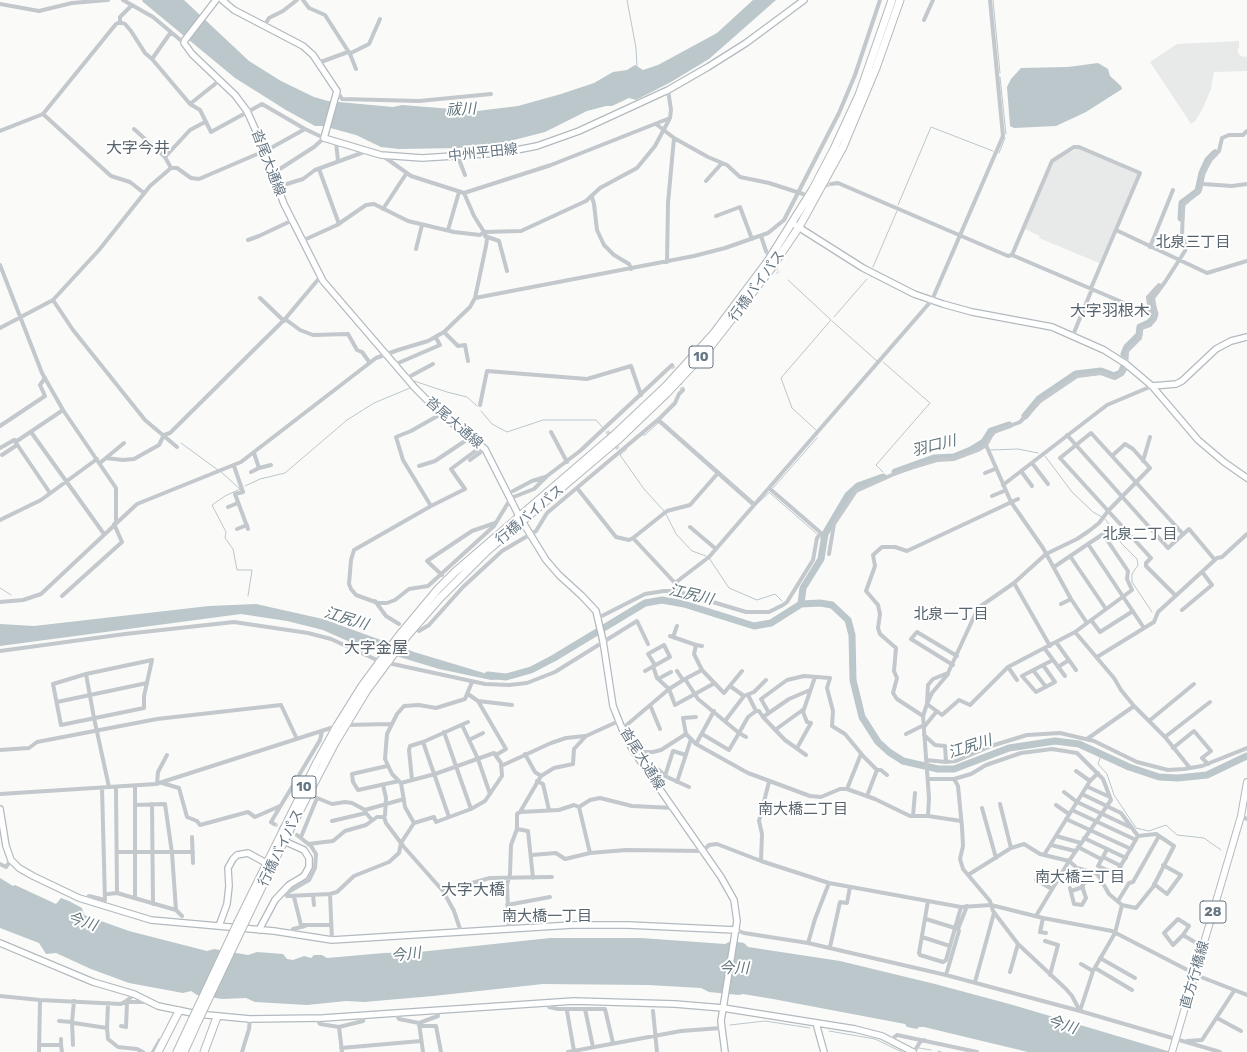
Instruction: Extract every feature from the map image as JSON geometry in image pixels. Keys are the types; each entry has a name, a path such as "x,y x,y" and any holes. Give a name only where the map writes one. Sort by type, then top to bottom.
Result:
{"highway":[{"name":"行橋バイパス","path":"795,225 834,149 859,95 892,0"},
{"name":"行橋バイパス","path":"241,923 266,863 337,726 438,589 521,519 613,436 683,368 742,297 795,225 821,188 854,122 890,33 900,0"},
{"name":"行橋バイパス","path":"177,1052 195,1020 241,923 284,841 346,725 384,661"},
{"path":"158,1052 178,1010"},
{"path":"204,1052 217,1017"},
{"name":"行橋バイパス","path":"184,1052 195,1020"}],"main road":[{"name":"直方行橋線","path":"1172,1052 1241,816 1247,782"}],"street":[{"path":"0,4 39,11 72,3 108,0"},
{"path":"123,0 153,17 184,42 216,0"},
{"path":"264,26 269,18 283,11 297,0"},
{"path":"303,0 310,8 325,15 339,34 356,69"},
{"name":"中州平田線","path":"325,137 336,142 381,154 422,158 458,157 501,153 537,146 579,131 668,90 746,43 804,0"},
{"path":"475,298 668,262 724,248 768,233 784,220 800,193 844,102 870,33 880,0"},
{"path":"924,20 934,0"},
{"path":"675,583 709,557 932,300 1003,136 990,0"},
{"path":"226,1 234,10 303,46 318,63 342,99 419,101 491,94"},
{"path":"120,22 120,17 132,5"},
{"path":"318,63 348,52 351,53 369,44 380,19"},
{"path":"120,22 128,27 145,53 152,59 190,104 200,110 211,132 262,104 305,129 325,137"},
{"path":"0,131 43,114 116,24 120,22"},
{"path":"152,59 171,32"},
{"name":"沓尾大通線","path":"184,42 192,54 235,95 247,111 277,187 321,276 340,302 441,414 483,447 521,519 546,560 559,575 592,607 598,618 611,696 622,729 634,752 704,851 734,900 738,914 721,1028 725,1052"},
{"path":"190,104 220,80"},
{"path":"304,240 339,224 366,205 374,204 408,221 448,230 480,235 503,231 521,231 592,197 600,188 637,168 647,158 670,118 671,110 668,90"},
{"path":"272,174 308,151 325,137 337,91"},
{"path":"43,114 111,176 130,182 144,193"},
{"path":"381,154 406,174 464,193 551,165 670,118"},
{"path":"165,157 190,130 205,122"},
{"path":"656,124 663,131 674,138 708,158 722,163 740,177 769,183 800,193"},
{"path":"0,328 53,300 99,250 144,193 171,168 177,168 191,178 199,179 263,151 305,129"},
{"path":"134,130 165,157 171,168"},
{"path":"829,554 834,524 856,491 903,470 937,460 954,459 978,450 986,445 994,432 1020,422 1040,401 1077,376 1101,373 1115,378 1123,373 1126,368 1127,351 1140,338 1141,328 1150,325 1155,319 1156,311 1152,300 1179,261 1186,247 1182,238 1183,205 1200,190 1203,174 1209,161 1219,151 1222,138 1229,135 1243,135 1247,131"},
{"path":"668,262 668,203 674,138"},
{"path":"336,142 338,161"},
{"path":"1012,255 1052,161 1076,147 1140,173 1073,335"},
{"path":"277,187 303,178 338,161 368,151"},
{"path":"458,157 465,176"},
{"path":"706,181 722,163"},
{"path":"319,169 339,224"},
{"path":"383,209 406,174"},
{"path":"831,184 838,183 1008,256 1012,255 1092,288 1150,314 1148,298 1158,285 1162,287"},
{"path":"1203,184 1226,186 1247,184"},
{"path":"1150,247 1173,190"},
{"path":"448,230 459,192"},
{"path":"0,602 23,600 41,594 115,523 143,501 234,466 254,453 370,363 387,354 436,338 444,332 470,307 475,298 486,246 485,234 474,216 464,193"},
{"path":"592,197 597,230 604,244 614,256 629,264 630,269"},
{"path":"716,216 740,207 752,239"},
{"path":"248,240 292,220"},
{"path":"784,220 795,225 863,268 899,287 932,300 972,312 1035,322 1073,335 1104,350 1126,364 1152,386 1198,440 1224,462 1247,478"},
{"path":"416,249 422,225"},
{"path":"1116,230 1207,273 1247,261"},
{"path":"503,231 499,241 508,271"},
{"path":"485,234 499,241"},
{"path":"761,236 766,251"},
{"path":"0,265 45,378 63,410 116,488 115,523 122,542 62,596"},
{"path":"164,435 170,434 285,320 321,276"},
{"path":"260,298 285,320 300,330 313,335 348,334 357,350 362,352 370,363"},
{"path":"53,300 73,330 145,420 177,447"},
{"path":"275,312 279,308"},
{"path":"444,332 458,346 465,345 468,361"},
{"path":"1003,486 1107,405 1152,386 1176,384 1182,381 1216,349 1231,341 1247,337"},
{"path":"396,364 440,345 436,338"},
{"path":"408,378 433,364"},
{"path":"483,447 451,469 464,489 354,550 351,560 349,586 358,596 375,602 392,602 409,589 428,586 442,575 494,526 511,498 534,489 547,476 567,462 606,430 672,365"},
{"path":"480,405 487,371 587,379 631,366 641,395"},
{"path":"0,426 45,396 40,385 45,378"},
{"path":"419,631 429,625 464,587 502,551 536,531 547,513 619,450 658,420 675,404 679,394 683,390"},
{"path":"0,448 14,440 17,441 63,410"},
{"path":"432,506 403,460 396,437 411,431 441,414"},
{"path":"658,420 754,505"},
{"path":"31,432 104,534"},
{"path":"551,432 567,462"},
{"path":"1176,595 1156,575 1152,573 1146,563 1151,558 1060,458 1077,446 1090,433 1137,482 1183,534"},
{"path":"106,458 123,460 134,458 159,445 164,435"},
{"path":"1067,435 1168,548 1189,529 1215,560"},
{"path":"419,466 435,461 471,437"},
{"path":"1144,461 1150,437"},
{"path":"14,440 50,493"},
{"path":"0,520 22,510 50,493 106,458 124,443"},
{"path":"928,816 928,778 923,716 932,693 948,674 953,665 974,614 978,608 1014,583 1046,554 1078,539 1099,523 1108,510 1150,468 1133,449 1125,444 1112,456"},
{"path":"986,445 1004,491 1046,554 1087,623"},
{"path":"2,455 18,446"},
{"path":"470,460 483,447"},
{"path":"254,453 259,468"},
{"path":"1032,463 1048,484"},
{"path":"250,472 271,465"},
{"path":"234,466 243,492 235,494 248,527 237,529"},
{"path":"984,473 995,469"},
{"path":"1021,471 1032,486"},
{"path":"577,488 616,538 624,540 633,538 667,511 690,505 718,473"},
{"path":"513,491 532,481 547,476"},
{"path":"532,481 534,489"},
{"path":"598,618 645,594 664,591 676,591 746,612 769,612 778,609 787,602 813,560 817,538 821,533 770,488"},
{"path":"992,496 1004,491"},
{"path":"923,716 897,699 893,693 897,678 894,671 896,648 880,634 878,628 880,614 878,605 866,591 875,566 873,555 882,547 895,547 907,551 1018,499"},
{"path":"228,507 238,503"},
{"path":"442,575 427,561 472,531 495,523"},
{"path":"690,526 716,549"},
{"path":"927,704 942,715 959,700 970,705 1008,666 1045,649 1075,632 1132,590 1127,579 1128,571 1103,534 1054,567"},
{"path":"1097,657 1154,622 1158,612 1215,560 1222,558 1247,534"},
{"path":"633,538 675,583 676,591"},
{"path":"1088,544 1144,628"},
{"path":"1070,556 1106,609"},
{"path":"1182,610 1212,586 1202,573"},
{"path":"1014,583 1050,646"},
{"path":"1061,604 1071,598"},
{"path":"375,602 386,616 399,624"},
{"path":"1091,620 1100,632 1133,611"},
{"path":"0,651 125,634 234,622 308,633 331,639 384,661 472,682 509,685 536,680 555,672 637,621 648,644"},
{"path":"677,626 671,637 702,646"},
{"path":"953,665 911,639 917,632 957,656"},
{"path":"1075,632 1097,657 1134,706 1165,737 1190,768"},
{"path":"1056,642 1076,670"},
{"path":"645,670 654,665 670,657 664,645 648,654 654,665 658,679 669,689 675,705 713,684"},
{"path":"696,645 694,654 702,670 713,684 724,693 742,671"},
{"path":"1045,649 1064,676"},
{"path":"152,660 144,696 144,708 61,725 53,684 86,674 152,660"},
{"path":"1043,665 1055,682 1036,692 1022,676 1033,670 1043,665 1053,660"},
{"path":"1058,667 1069,660"},
{"path":"1008,666 1017,680"},
{"path":"622,729 669,689 702,670"},
{"path":"1033,670 1046,687"},
{"path":"677,671 694,694 746,737"},
{"path":"658,679 671,672"},
{"path":"86,674 109,787"},
{"path":"927,704 930,681 936,677 948,674"},
{"path":"769,713 761,699 787,680 804,676 830,678 827,688 833,711 832,726 845,734 861,754 877,770 881,770 887,775"},
{"path":"797,748 811,723 807,722 804,709 815,677"},
{"path":"725,721 746,696 766,680"},
{"path":"414,823 405,807 400,782 387,766 385,751 387,734 404,706 419,705 436,708 465,699 472,682"},
{"path":"57,702 147,683"},
{"path":"1149,721 1194,684"},
{"path":"730,686 746,696 756,711 759,711 763,718 775,730 806,755"},
{"path":"763,718 789,699 810,690"},
{"path":"468,694 478,701 506,749 496,756"},
{"path":"478,701 512,705"},
{"path":"1165,737 1210,702"},
{"path":"0,750 29,748 37,742 157,719 281,705 297,739"},
{"path":"650,705 660,729"},
{"path":"1087,739 1134,706"},
{"path":"775,730 804,709"},
{"path":"696,744 714,711"},
{"path":"702,734 729,750 748,717 756,711"},
{"path":"906,734 924,726 937,711"},
{"path":"696,717 683,718 686,734 696,744 748,773 769,782 815,797 840,789 847,789 913,816 928,816 961,821"},
{"path":"501,766 525,754 566,738 586,736 619,721"},
{"path":"412,780 409,750 410,746 423,742 468,722"},
{"path":"0,794 109,787 116,788 159,783 337,726 392,724"},
{"path":"462,725 478,759 490,794"},
{"path":"274,824 271,822 320,740 322,730"},
{"path":"1173,748 1194,731 1211,751 1202,758 1208,764"},
{"path":"444,732 471,809"},
{"path":"469,740 483,733"},
{"path":"926,760 946,762 963,759 991,746 1027,735 1060,733 1087,739 1146,765 1168,770 1190,768 1208,764 1247,748"},
{"path":"634,752 654,752 661,750 686,734"},
{"path":"924,735 935,746 945,746 946,762"},
{"path":"509,929 507,905 508,879 511,845 517,829 517,814 520,812 541,776 554,768 573,764 574,749 586,736"},
{"path":"677,782 691,739"},
{"path":"423,742 449,817"},
{"path":"928,778 954,779 971,774 986,765 1021,753 1052,749 1077,753 1098,772 1107,786 1111,800 1069,861 1036,916"},
{"path":"665,776 673,751 686,755"},
{"path":"372,820 365,812 352,803 345,802 332,804 317,798 299,836 316,854 315,868 309,880 286,894 289,897 330,894 337,892 354,876 389,862 399,853 401,843 414,823 434,817 436,822 471,809 485,801 502,776 501,766 494,753 435,774 358,790 353,782 352,774 387,766"},
{"path":"525,754 535,772 541,776"},
{"path":"847,789 861,754"},
{"path":"159,783 158,772 167,755"},
{"path":"642,763 659,770 665,776 689,787"},
{"path":"867,796 877,770"},
{"path":"1076,771 1090,781"},
{"path":"1044,855 1069,814 1088,787 1090,781 1098,772"},
{"path":"954,779 958,786 961,821 963,846 961,864 968,875 990,901 994,913 1018,944 1072,996 1080,1011"},
{"path":"537,781 543,784 550,810"},
{"path":"762,861 762,834 759,821 769,782"},
{"path":"159,783 179,788 187,817 197,821 200,825 248,812 255,817 280,806"},
{"path":"383,785 385,803 384,817 401,843 443,891 454,911 461,932"},
{"path":"135,786 135,898"},
{"path":"1088,787 1110,797"},
{"path":"86,900 89,896 105,900 102,788"},
{"path":"116,788 118,852 117,893"},
{"path":"1064,792 1077,802 1132,828"},
{"path":"913,816 916,794"},
{"path":"1082,794 1121,813 1138,836"},
{"path":"579,807 590,800 600,798 632,806 674,808"},
{"path":"332,820 365,812 385,803 404,799"},
{"path":"152,804 154,904"},
{"path":"135,805 165,804 172,853 176,910"},
{"path":"1000,804 1011,848"},
{"path":"520,812 550,810 574,805 579,807"},
{"path":"1056,805 1069,814"},
{"path":"579,807 590,853"},
{"path":"982,808 996,858"},
{"path":"0,810 6,846 11,860 33,876 86,900 151,920 260,930 332,940 572,925 628,925 744,933 808,942 975,982 1080,1011 1176,1041 1185,1042 1220,1052"},
{"path":"1072,810 1136,840"},
{"path":"1241,816 1247,819"},
{"path":"308,844 333,841 345,831 366,825 372,820 384,817"},
{"path":"1066,819 1131,849"},
{"path":"517,829 528,830 532,854 533,878"},
{"path":"968,875 1011,848 1024,844 1044,855 1069,861 1077,868 1094,872 1100,878 1109,894 1122,905 1136,908 1154,884 1174,846 1156,834 1138,836"},
{"path":"1056,836 1081,843"},
{"path":"1107,849 1098,866 1116,874 1138,836"},
{"path":"1118,901 1129,883 1133,882 1159,836"},
{"path":"192,837 193,863"},
{"path":"1084,838 1126,858"},
{"path":"260,930 278,896 289,885 304,876 309,867 309,858 304,850 284,841"},
{"path":"532,854 556,853 565,859 590,853 626,850 704,851 709,845 717,844 762,861 829,883 961,907 991,905 1116,933 1195,974 1247,995"},
{"path":"1051,845 1077,850 1121,866"},
{"path":"118,852 193,852"},
{"path":"219,926 227,904 229,886 228,868 233,859 237,856 248,853 266,863"},
{"path":"0,864 6,867 11,860"},
{"path":"1154,884 1167,894 1181,875 1163,865"},
{"path":"1083,887 1086,898 1082,905 1074,904 1070,889 1083,887 1094,872"},
{"path":"443,891 490,878 508,879 552,877"},
{"path":"1036,880 1052,889"},
{"path":"808,942 829,883"},
{"path":"830,948 840,902 847,904 850,887"},
{"path":"108,894 117,893 176,910 182,916"},
{"path":"330,894 332,940"},
{"path":"313,895 314,905"},
{"path":"294,896 301,925 331,925"},
{"path":"507,905 550,897"},
{"path":"928,901 919,953 920,955 943,962 946,960 961,907"},
{"path":"1080,1011 1094,969 1116,933 1122,905"},
{"path":"946,975 959,931 958,929 967,906"},
{"path":"975,982 994,913"},
{"path":"1044,918 1040,932 1046,933"},
{"path":"926,919 955,928"},
{"path":"1178,919 1189,926 1183,935 1173,945 1164,933 1178,919"},
{"path":"290,934 293,929 307,925"},
{"path":"1183,935 1203,947"},
{"path":"922,937 950,946"},
{"path":"1045,941 1058,945 1050,975"},
{"path":"0,944 92,982 134,994 148,1002 178,1010 217,1017 250,1019 364,1016 549,1002 599,1000 723,1008 867,1031 891,1040 913,1052 920,1042 925,1040"},
{"path":"1010,972 1018,944"},
{"path":"1100,958 1135,978"},
{"path":"1081,964 1094,969 1132,990"},
{"path":"1185,1042 1200,1041 1234,991"},
{"path":"122,1026 126,1027 127,1002 134,994"},
{"path":"0,996 40,1000 121,1004 127,1002 148,1002"},
{"path":"39,1052 40,1000"},
{"path":"73,1045 74,1002"},
{"path":"549,1002 551,1008 567,1010 605,1009 613,1043"},
{"path":"108,1003 108,1039 118,1047 137,1049 143,1052"},
{"path":"585,1009 597,1052"},
{"path":"419,1025 438,1016 437,1010"},
{"path":"567,1010 574,1051"},
{"path":"653,1011 657,1052"},
{"path":"396,1014 399,1019 419,1025 436,1026 441,1052"},
{"path":"316,1018 320,1024 339,1027 363,1021 364,1016"},
{"path":"1217,1018 1241,1031"},
{"path":"242,1052 249,1029 250,1019"},
{"path":"59,1021 107,1028"},
{"path":"816,1023 824,1052"},
{"path":"419,1025 423,1052"},
{"path":"339,1027 342,1050 421,1041"},
{"path":"568,1052 585,1050 656,1035 696,1029 721,1028"},
{"path":"891,1040 897,1034 977,1052"},
{"path":"61,1039 62,1052"},
{"path":"153,1052 160,1040"},
{"path":"39,1044 61,1045"}],"shaded area":[{"path":"1239,41 1239,48 1237,50 1240,56 1247,57 1247,71 1214,72 1211,89 1203,108 1196,120 1191,124 1150,62 1177,44"},
{"path":"1078,148 1137,173 1099,263 1039,238 1040,236 1025,229 1054,161"}],"water":[{"name":"祓川","path":"142,0 184,0 249,61 281,81 314,97 328,101 393,107 402,105 477,111 518,106 561,94 594,83 613,72 627,70 635,65 643,70 658,65 717,33 753,0 776,0 709,59 671,82 636,100 629,98 612,106 587,111 545,132 506,142 459,148 399,149 381,147 356,135 323,126 315,126 286,110 235,78"},
{"path":"1098,63 1108,69 1110,76 1121,86 1122,89 1086,112 1056,126 1014,128 1010,126 1007,87 1011,79 1021,68 1068,67"},
{"path":"256,604 323,619 414,652 504,679 491,680 439,669 350,642 323,630 287,621 241,614 0,646 0,624 34,626 209,606"},
{"name":"今川","path":"0,878 13,886 15,885 56,904 61,898 69,901 82,908 84,915 129,931 207,951 214,949 248,955 257,952 283,954 287,959 293,960 304,956 311,958 314,955 322,955 327,958 384,953 419,952 550,938 641,938 725,944 731,941 744,943 748,947 840,961 935,984 1013,1005 1171,1052 1028,1052 924,1027 919,1027 917,1029 907,1027 905,1024 773,999 743,994 739,995 709,992 701,988 648,985 543,984 433,996 364,1002 346,1001 307,1005 255,1002 246,998 222,999 197,995 191,991 183,993 129,983 91,969 56,953 46,954 39,943 0,928"}],"waterway":[{"path":"627,0 636,48 637,67"},
{"path":"993,0 1000,73"},
{"path":"1000,77 1006,134"},
{"path":"898,205 931,127 993,151"},
{"path":"999,153 1005,138"},
{"name":"羽口川","path":"1181,218 1182,203 1198,191 1202,173 1208,160 1215,153"},
{"path":"873,267 897,211"},
{"path":"834,317 867,279"},
{"path":"788,280 831,320 781,378 792,408 816,430"},
{"name":"羽口川","path":"1124,354 1127,347 1139,335 1140,327 1149,323 1153,319 1155,314 1150,298 1157,290"},
{"path":"832,321 877,361"},
{"path":"883,362 930,403 876,465 883,472"},
{"name":"羽口川","path":"1025,416 1039,399 1076,374 1101,371 1114,376 1121,373 1123,368"},
{"path":"414,381 467,397 477,406"},
{"path":"245,486 260,479 285,473 347,420 374,403 410,388"},
{"path":"481,411 492,424 507,432 543,420 596,420 603,428"},
{"path":"661,420 754,502"},
{"path":"643,435 645,435 658,423"},
{"name":"羽口川","path":"895,472 934,458 954,457 971,450 984,442 991,431 1009,425"},
{"path":"773,488 817,438"},
{"path":"181,443 218,470"},
{"path":"627,449 620,455 644,489 664,511"},
{"path":"990,450 1018,449 1038,453"},
{"path":"1045,456 1072,492 1093,512 1102,517"},
{"path":"220,471 240,489 225,496 212,505 226,532 225,538 233,549 237,570 252,570 248,596"},
{"name":"羽口川","path":"801,604 803,588 821,559 825,534 848,495 858,486 883,477"},
{"path":"757,504 771,491"},
{"path":"770,493 817,534"},
{"path":"666,514 676,534 692,551 706,556"},
{"path":"1105,519 1119,537 1121,543 1137,559 1138,565 1132,574 1132,582 1152,612"},
{"name":"羽口川","path":"819,537 823,540"},
{"path":"709,558 729,588 757,600 775,594 782,601"},
{"path":"0,588 11,595"},
{"name":"江尻川","path":"488,675 506,677 531,670 554,658 645,603 662,600 684,604 754,626 771,623 801,604 820,603 832,605 848,620 852,635 853,680 862,717 878,742 889,752 903,761 938,769 954,769 1009,748 1055,741 1079,744 1129,767 1159,777 1178,778 1207,775 1247,756"},
{"path":"1101,755 1098,764 1107,774 1114,795 1136,828 1149,831 1166,825 1177,835 1204,838 1221,850"},
{"path":"730,1025 765,1021 810,1028"},
{"path":"829,1031 875,1039 902,1052"},
{"path":"919,1048 931,1050"}],"tunnel":[{"path":"820,188 831,184"},
{"path":"766,251 778,273"},
{"path":"672,365 683,390"},
{"path":"607,431 618,449"},
{"path":"274,824 297,835"}],"district":[{"name":"大字今井","path":"138,148"},
{"name":"北泉三丁目","path":"1193,243"},
{"name":"大字羽根木","path":"1110,311"},
{"name":"北泉二丁目","path":"1140,535"},
{"name":"北泉一丁目","path":"951,615"},
{"name":"大字金屋","path":"376,648"},
{"name":"南大橋二丁目","path":"803,810"},
{"name":"南大橋三丁目","path":"1080,878"},
{"name":"大字大橋","path":"473,890"},
{"name":"南大橋一丁目","path":"547,917"}]}
